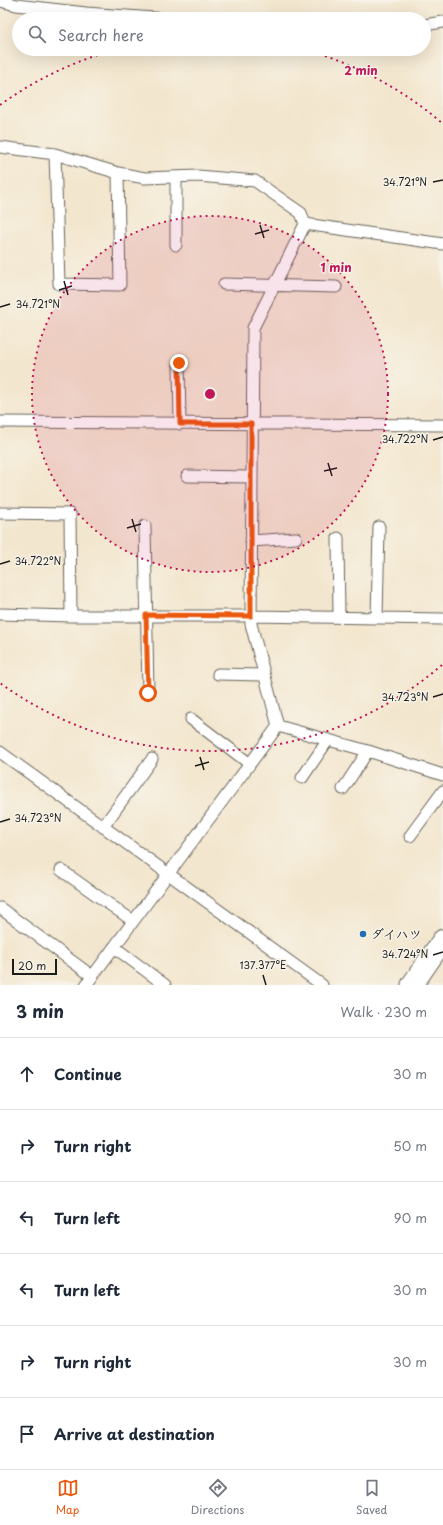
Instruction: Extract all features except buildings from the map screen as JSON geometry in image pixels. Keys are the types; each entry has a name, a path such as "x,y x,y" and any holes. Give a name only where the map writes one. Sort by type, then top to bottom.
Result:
{"highway":[{"path":"412,985 443,940"}],"street":[{"path":"0,1 16,5 78,12"},
{"path":"431,23 443,22"},
{"path":"0,148 55,154 118,173 144,178 198,176 254,181 301,213 305,224 253,328 251,424 251,624 278,726"},
{"path":"55,154 59,284 120,285 118,173"},
{"path":"176,177 176,245"},
{"path":"305,224 443,244"},
{"path":"224,284 336,287"},
{"path":"179,363 180,424"},
{"path":"0,422 443,425"},
{"path":"186,476 251,477"},
{"path":"0,513 70,514 71,616"},
{"path":"146,526 148,693"},
{"path":"377,618 379,527"},
{"path":"251,541 296,538"},
{"path":"338,538 339,617"},
{"path":"0,614 443,619"},
{"path":"218,674 264,674"},
{"path":"191,719 250,764"},
{"path":"278,726 368,751 443,775"},
{"path":"0,908 89,981 278,726"},
{"path":"302,778 328,740"},
{"path":"343,789 368,751"},
{"path":"0,752 322,985"},
{"path":"103,827 152,759"},
{"path":"410,836 443,791"},
{"path":"61,870 133,921"},
{"path":"114,946 165,985"}],"place":[{"name":"ダイハツ","path":"363,934"}],"route":[{"path":"148,693 146,615 251,616 251,424 180,424 179,363"}]}
